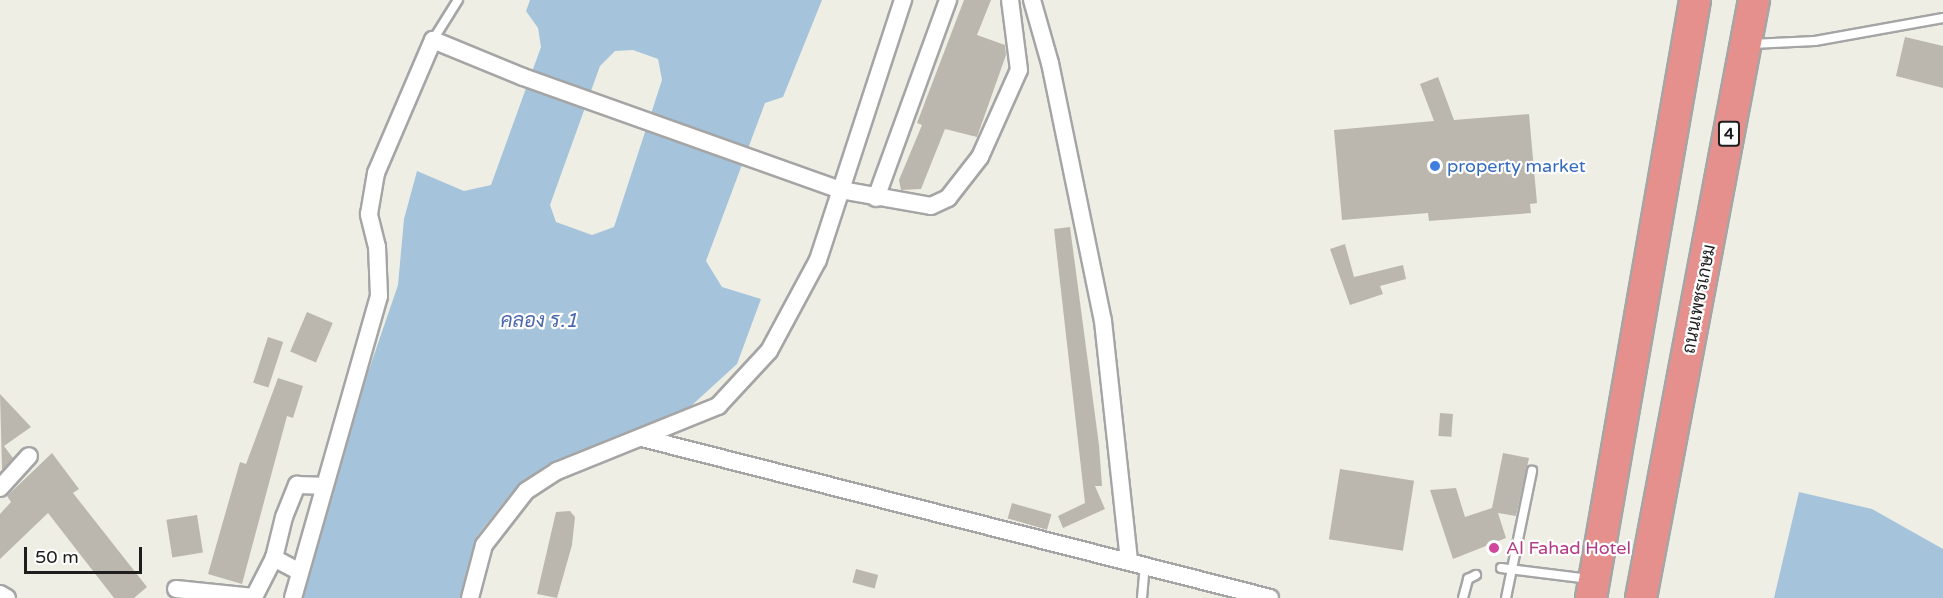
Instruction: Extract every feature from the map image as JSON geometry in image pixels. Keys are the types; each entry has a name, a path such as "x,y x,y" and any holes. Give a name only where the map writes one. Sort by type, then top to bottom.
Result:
{"highway":[{"path":"1592,589 1647,257 1695,0"},
{"name":"ถนนเพชรเกษม","path":"1641,598 1754,0"}],"street":[{"path":"470,598 484,545 526,491 557,471 718,406 769,351 818,260 903,0"},
{"path":"876,198 948,0"},
{"path":"293,598 321,486 379,296 377,247 369,214 376,173 433,40 523,77 841,190 876,198 932,206 948,198 980,158 1019,70 1010,0"},
{"path":"1032,0 1050,63 1103,321 1137,563"},
{"path":"642,438 1269,598"},
{"path":"0,488 30,456"},
{"path":"176,589 260,597 297,484 321,486"},
{"path":"274,558 300,572"},
{"path":"0,594 7,598"}],"lane":[{"path":"433,40 458,0"},
{"path":"1746,44 1815,41 1943,18"},
{"path":"1506,598 1532,471"},
{"path":"1137,563 1142,598"},
{"path":"1501,568 1512,566 1592,589"},
{"path":"1463,598 1468,579 1476,575"}],"water":[{"name":"คลอง ร.1","path":"530,0 822,0 783,97 765,103 706,261 722,287 761,299 737,364 691,406 547,465 511,493 477,536 461,598 303,598 330,483 398,285 404,219 417,171 464,191 491,185 541,47 538,28 526,11","holes":["633,50 658,59 662,80 614,227 592,235 556,222 550,205 600,66 615,51"]},
{"path":"1799,492 1872,509 1943,549 1943,598 1774,598"}],"building":[{"path":"964,0 991,0 977,35 1005,45 1006,55 977,137 945,129 921,189 901,190 899,180 922,125 917,123"},
{"path":"1905,37 1943,46 1943,88 1896,76"},
{"name":"property market","path":"1438,77 1454,120 1529,114 1537,203 1530,204 1531,213 1429,221 1428,213 1342,220 1334,130 1434,121 1420,84"},
{"path":"1070,227 1099,445 1102,486 1095,486 1105,509 1063,528 1058,516 1085,503 1054,229"},
{"path":"1345,244 1354,277 1403,265 1406,279 1380,286 1383,294 1350,305 1330,249"},
{"path":"307,312 333,323 316,363 290,352"},
{"path":"268,337 283,342 268,388 253,383"},
{"path":"278,378 303,386 293,418 287,416 242,584 208,574 240,462 246,464"},
{"path":"0,394 31,427 4,446 13,458 2,470"},
{"path":"1440,413 1453,414 1451,437 1438,436"},
{"path":"52,453 79,489 73,493 147,587 134,598 114,598 48,513 0,559 0,514 11,502 7,496"},
{"path":"1503,453 1529,458 1516,516 1498,513 1506,538 1453,559 1430,490 1456,488 1465,517 1492,508"},
{"path":"1340,469 1414,481 1403,551 1329,539"},
{"path":"1012,503 1051,514 1047,530 1008,518"},
{"path":"570,511 575,517 572,545 557,598 537,594 556,512"},
{"path":"197,515 203,553 172,557 166,520"},
{"path":"856,569 878,575 875,588 852,583"}],"place":[{"name":"property market","path":"1435,166"},
{"name":"Al Fahad Hotel","path":"1494,548"}]}
